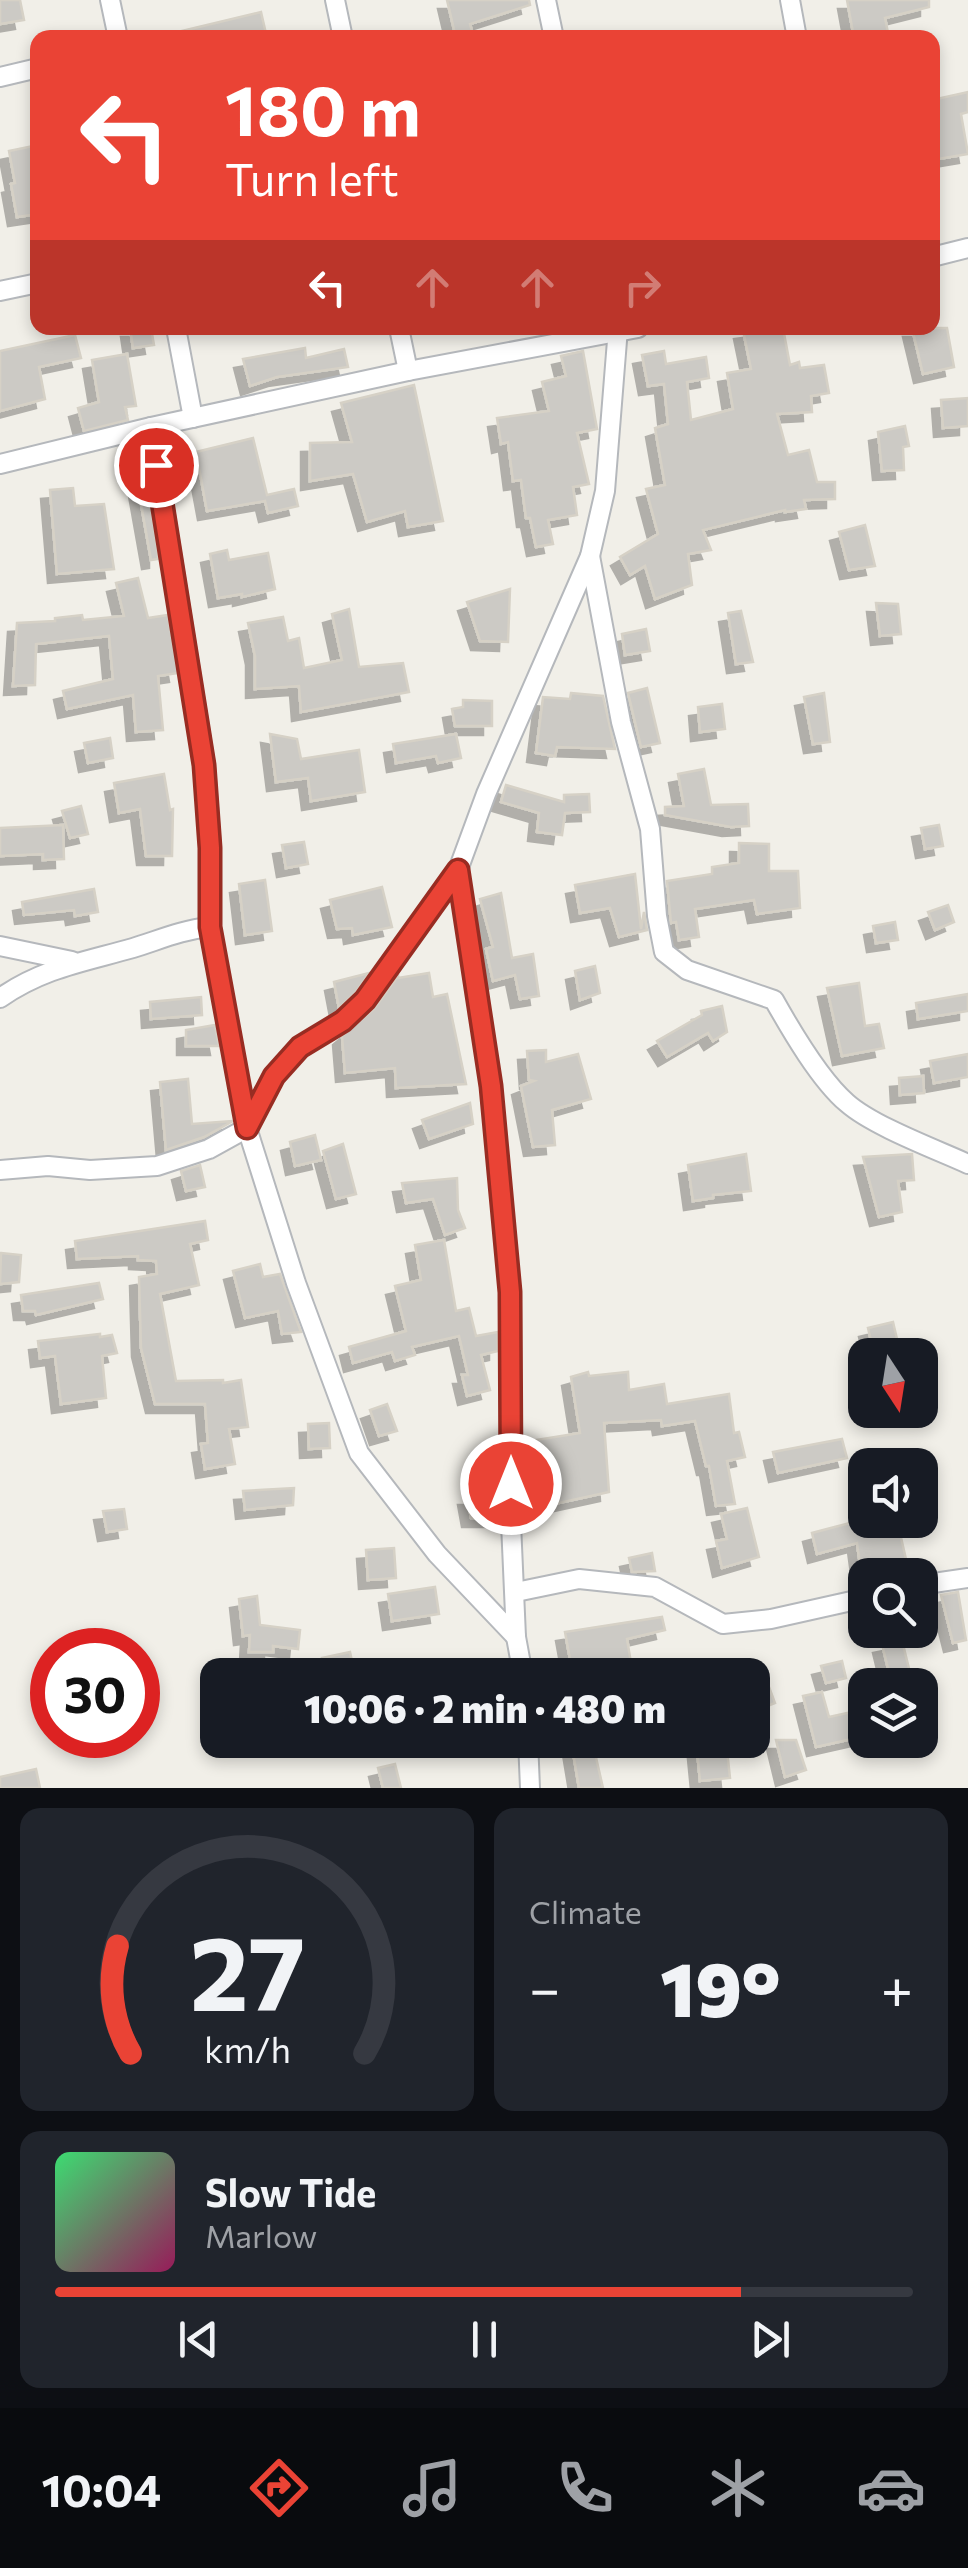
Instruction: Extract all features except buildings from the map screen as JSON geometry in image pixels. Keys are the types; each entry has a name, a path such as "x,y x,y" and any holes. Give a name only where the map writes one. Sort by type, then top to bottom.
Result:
{"street":[{"path":"110,0 116,30"},
{"path":"335,0 341,30"},
{"path":"546,0 552,30"},
{"path":"790,0 796,30"},
{"path":"0,77 30,70"},
{"path":"940,254 968,248"},
{"path":"0,291 30,284"},
{"path":"177,335 193,418"},
{"path":"400,335 408,371"},
{"path":"0,464 408,371 593,335"},
{"path":"0,1170 157,1166 209,1149 247,1128 274,1076 300,1047 343,1021 365,1000 458,870 507,743 590,556 604,490 619,335"},
{"path":"151,427 204,765 210,927 247,1128 296,1283 359,1453 437,1554 516,1637"},
{"path":"590,556 621,722 650,829 664,952 687,970 774,1000 799,1046 848,1104 907,1137 968,1164"},
{"path":"458,870 491,1086 510,1292 511,1522 520,1658"},
{"path":"0,998 28,979 78,962 183,930 210,927"},
{"path":"0,946 78,962"},
{"path":"516,1592 579,1578 654,1586 723,1624 772,1619 848,1602"},
{"path":"938,1582 968,1578"},
{"path":"529,1758 530,1788"}],"route":[{"path":"156,465 204,765 210,927 247,1128 274,1076 300,1047 343,1021 365,1000 458,870 491,1086 510,1292 511,1484"}]}
